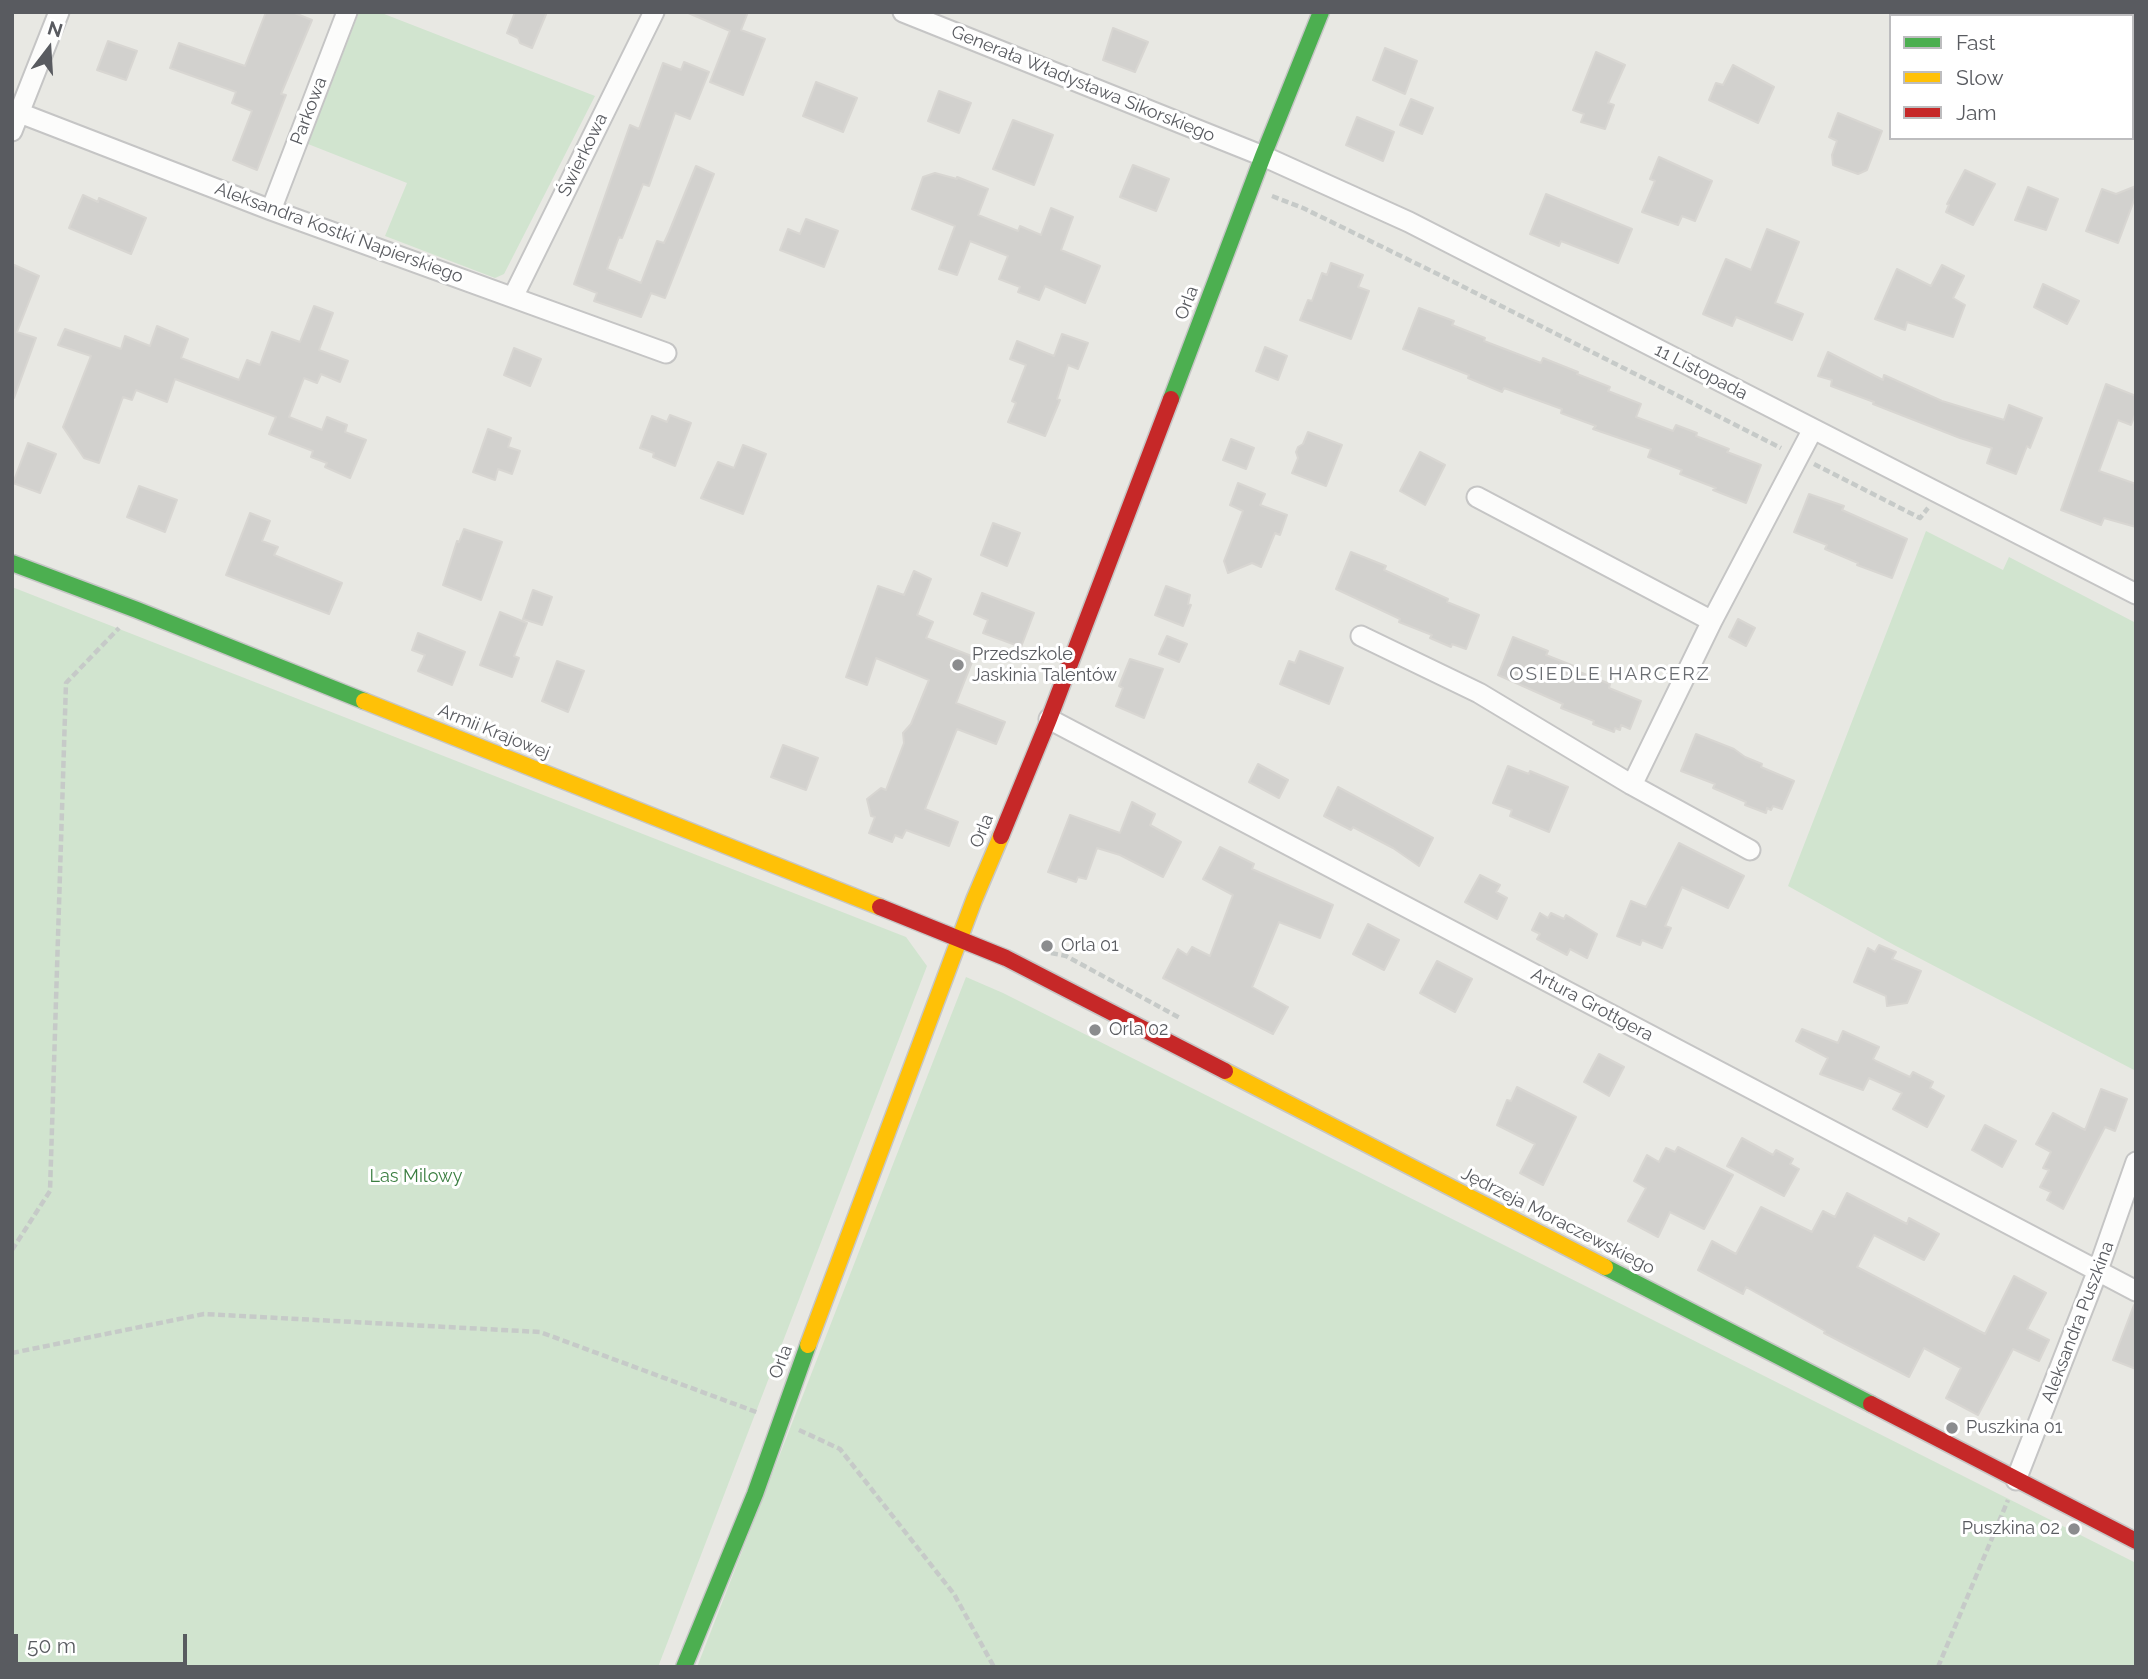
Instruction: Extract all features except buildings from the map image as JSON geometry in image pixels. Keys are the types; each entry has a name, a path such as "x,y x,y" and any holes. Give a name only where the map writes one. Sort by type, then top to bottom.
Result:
{"street":[{"path":"15,118 58,12"},
{"name":"Parkowa","path":"271,210 347,12"},
{"name":"Świerkowa","path":"513,297 654,12"},
{"name":"Generała Władysława Sikorskiego","path":"903,12 1263,156"},
{"name":"Orla","path":"684,1667 755,1494 780,1420 960,939 1049,719 1263,156 1321,12"},
{"name":"Aleksandra Kostki Napierskiego","path":"15,118 666,353"},
{"name":"11 Listopada","path":"1263,156 1409,222 2136,594"},
{"path":"1632,785 1712,621 1812,429"},
{"path":"1477,497 1712,621"},
{"name":"Armii Krajowej","path":"12,563 137,610 960,939"},
{"path":"1361,636 1479,693 1632,785 1750,850"},
{"name":"Artura Grottgera","path":"1049,719 2136,1291"},
{"name":"Jędrzeja Moraczewskiego","path":"960,939 1068,989 2136,1541"},
{"name":"Aleksandra Puszkina","path":"2017,1480 2098,1270 2136,1162"}],"path":[{"path":"1268,194 1303,208 1444,278 1920,518 1929,508"},
{"path":"12,1250 50,1191 66,684 137,610"},
{"path":"12,1353 204,1314 540,1332 780,1420 840,1449 954,1594 994,1667"},
{"path":"1938,1667 2017,1480"}],"green space":[{"path":"359,12 379,12 595,96 504,274 495,278 385,236 407,183 308,144"},
{"path":"2012,12 2136,12 2136,74 2134,14"},
{"path":"1926,531 2003,570 2009,557 2136,623 2136,1071 1896,946 1788,886"},
{"name":"Las Milowy","path":"12,587 906,937 927,966 658,1667 12,1667"},
{"path":"966,977 1003,993 2136,1563 2136,1667 697,1667"}],"traffic: fast":[{"path":"1171,399 1321,12"},
{"path":"12,563 364,701"},
{"path":"1605,1267 1871,1404"},
{"path":"684,1667 755,1494 808,1345"}],"traffic: slow":[{"path":"364,701 880,907"},
{"path":"808,1345 974,900 1001,836"},
{"path":"1225,1071 1605,1267"}],"traffic: jam":[{"path":"1001,836 1049,719 1171,399"},
{"path":"880,907 1006,958 1225,1071"},
{"path":"1871,1404 2136,1541"}],"place":[{"name":"Przedszkole Jaskinia Talentów","path":"958,665"},
{"name":"Orla 01","path":"1047,946"},
{"name":"Orla 02","path":"1095,1030"},
{"name":"Puszkina 01","path":"1952,1428"},
{"name":"Puszkina 02","path":"2074,1529"}],"district":[{"name":"OSIEDLE HARCERZ","path":"1610,674"}]}
